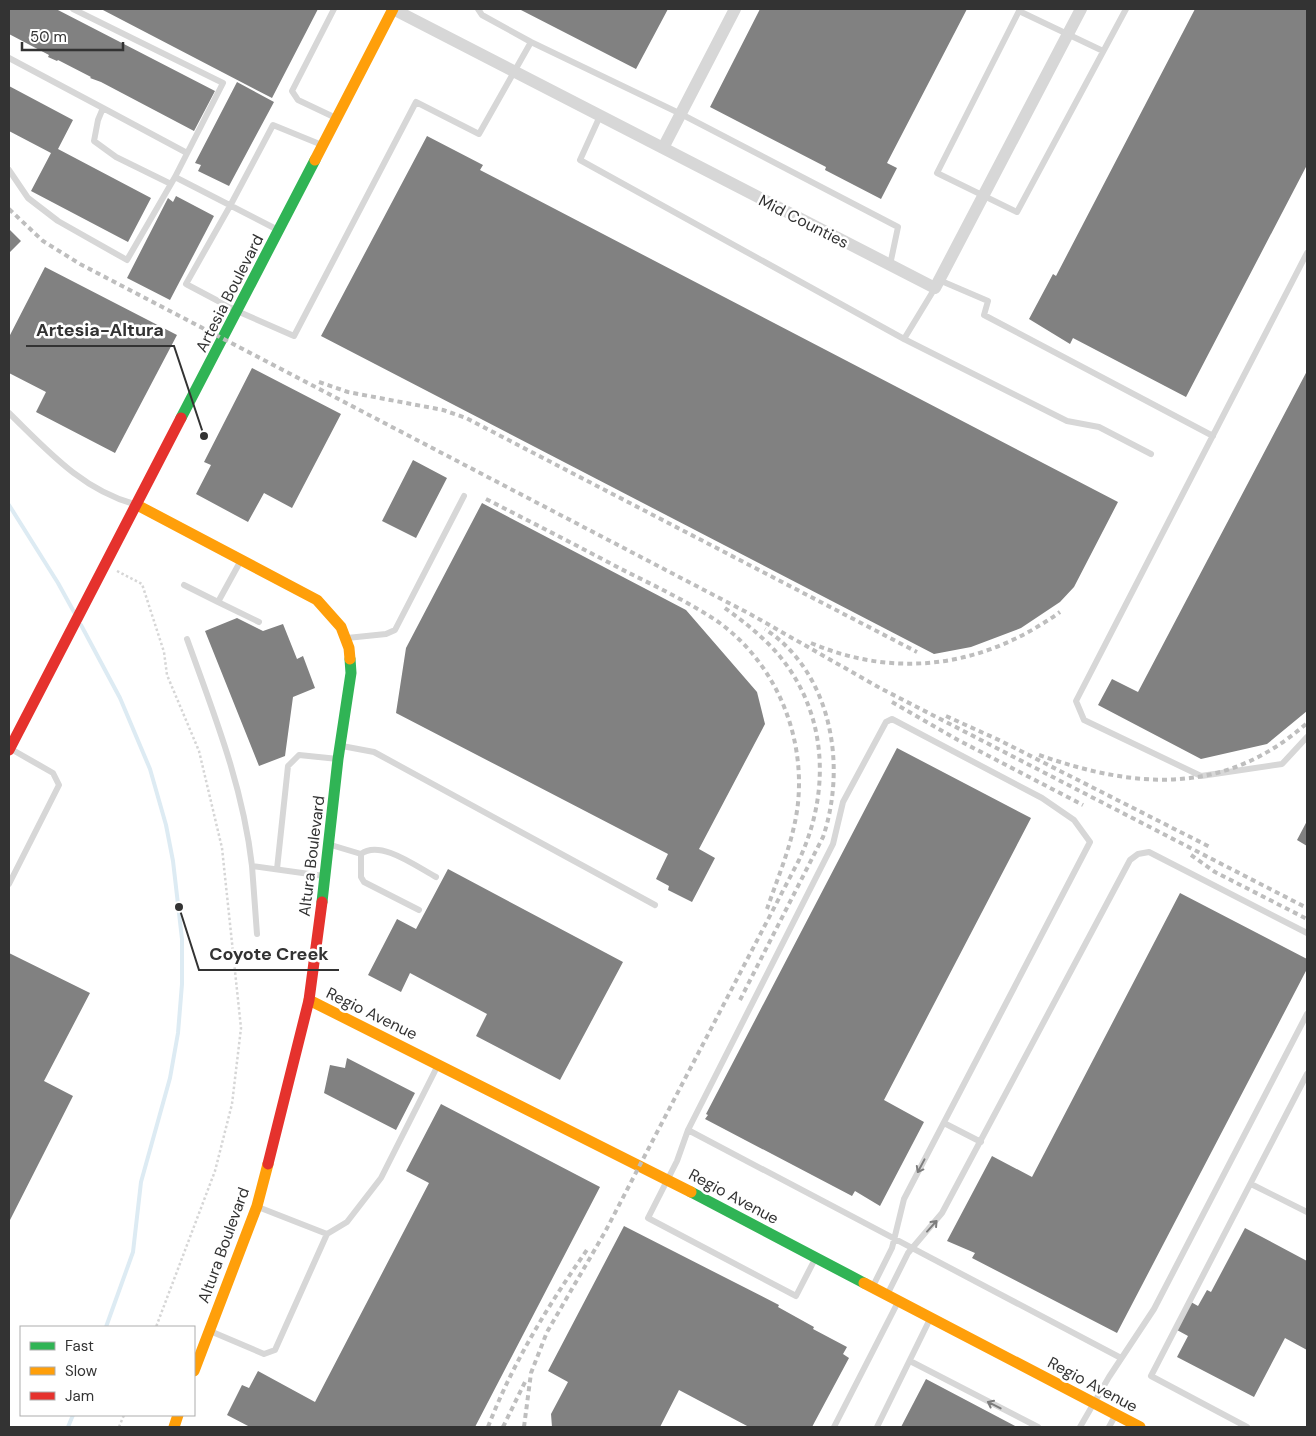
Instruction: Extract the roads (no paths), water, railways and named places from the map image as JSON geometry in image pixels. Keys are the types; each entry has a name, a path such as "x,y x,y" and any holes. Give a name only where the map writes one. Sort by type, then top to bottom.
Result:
{"street":[{"name":"Artesia Boulevard","path":"9,749 393,9"},
{"name":"Mid Counties","path":"393,9 890,265 937,284"},
{"path":"663,148 735,9"},
{"path":"937,284 1081,9"},
{"name":"Altura Boulevard","path":"137,505 316,600 334,617 346,638 351,673 338,759 330,844 309,1000 257,1206 195,1368"},
{"name":"Regio Avenue","path":"309,1000 668,1180 1140,1427"}],"lane":[{"path":"9,170 28,198 58,222 127,260 175,177 224,83 72,9"},
{"path":"334,9 292,91 298,100 337,118"},
{"path":"478,9 482,15 531,42 681,114 898,227 890,265"},
{"path":"1103,51 1020,10 937,173 1017,212 1126,9"},
{"path":"323,146 273,125 186,284 237,311 294,336 416,102 479,134 531,42"},
{"path":"9,58 188,153"},
{"path":"103,108 94,141 116,157 171,184"},
{"path":"600,116 580,160 904,339 1067,421 1099,427 1151,454"},
{"path":"175,177 279,230"},
{"path":"1307,253 1076,701 1084,720 1201,776 1282,764 1307,738"},
{"path":"904,339 937,284 988,301 984,316 1213,436"},
{"path":"9,413 65,468 111,498 137,505"},
{"path":"346,638 386,634 395,630 464,496"},
{"path":"218,602 241,561"},
{"path":"184,585 259,622"},
{"path":"187,639 234,769 248,834 257,934"},
{"path":"816,1258 796,1296 648,1218 668,1180 688,1130 833,844 843,802 886,722 892,719 1042,798 1074,820 1090,842 904,1199 889,1257 872,1287"},
{"path":"340,745 374,752 655,904"},
{"path":"9,749 53,772 59,786 9,884"},
{"path":"277,869 288,766 299,755 338,759"},
{"path":"330,844 361,854 369,849 381,849 436,877"},
{"path":"887,1295 912,1249 938,1220 982,1142 1130,860 1138,854 1149,852 1307,933"},
{"path":"361,854 361,877 364,882 419,910"},
{"path":"252,866 326,876"},
{"path":"1080,1427 1121,1358 1154,1309 1307,1014"},
{"path":"208,1330 264,1354 275,1350 327,1234 347,1222 381,1178 438,1064"},
{"path":"1247,1427 1152,1376 1307,1074"},
{"path":"944,1123 982,1142"},
{"path":"688,1130 1121,1358"},
{"path":"1250,1184 1307,1212"},
{"path":"257,1206 327,1234"},
{"path":"834,1427 898,1301"},
{"path":"877,1427 931,1317"},
{"path":"910,1361 1038,1427"},
{"path":"1109,1427 1116,1415"}],"waterway":[{"path":"9,505 74,612"},
{"path":"81,625 120,698 150,769 166,825 173,861 182,939 182,984 178,1033 170,1078 141,1182 133,1252 106,1326"},
{"path":"68,1427 73,1416"}],"railway":[{"path":"9,209 43,241 80,264 750,614 880,688 1307,908"},
{"path":"319,382 348,392 443,410 466,418 917,652"},
{"path":"486,499 706,614 737,638 755,657 770,678 791,726 799,777 798,803 793,830 786,857 767,909"},
{"path":"524,1427 531,1373 547,1332 605,1232 799,860 809,834 816,807 820,780 819,753 815,726 806,701 794,676 777,653 751,628 722,606"},
{"path":"811,643 844,655 876,661 908,664 940,662 1002,645 1060,612"},
{"path":"740,1000 823,837 830,809 833,781 833,752 828,723 819,695 806,670 788,648 765,629"},
{"path":"892,702 958,740 1083,805"},
{"path":"946,716 1001,741 1210,847"},
{"path":"1039,755 1110,775 1145,779 1179,779 1212,774 1244,764 1276,747 1307,723"},
{"path":"1191,855 1215,872 1307,919"},
{"path":"488,1427 520,1357 560,1290 589,1247"},
{"path":"503,1427 525,1382"}],"place":[{"name":"Artesia-Altura","path":"204,436"},
{"name":"Coyote Creek","path":"179,907"}]}
